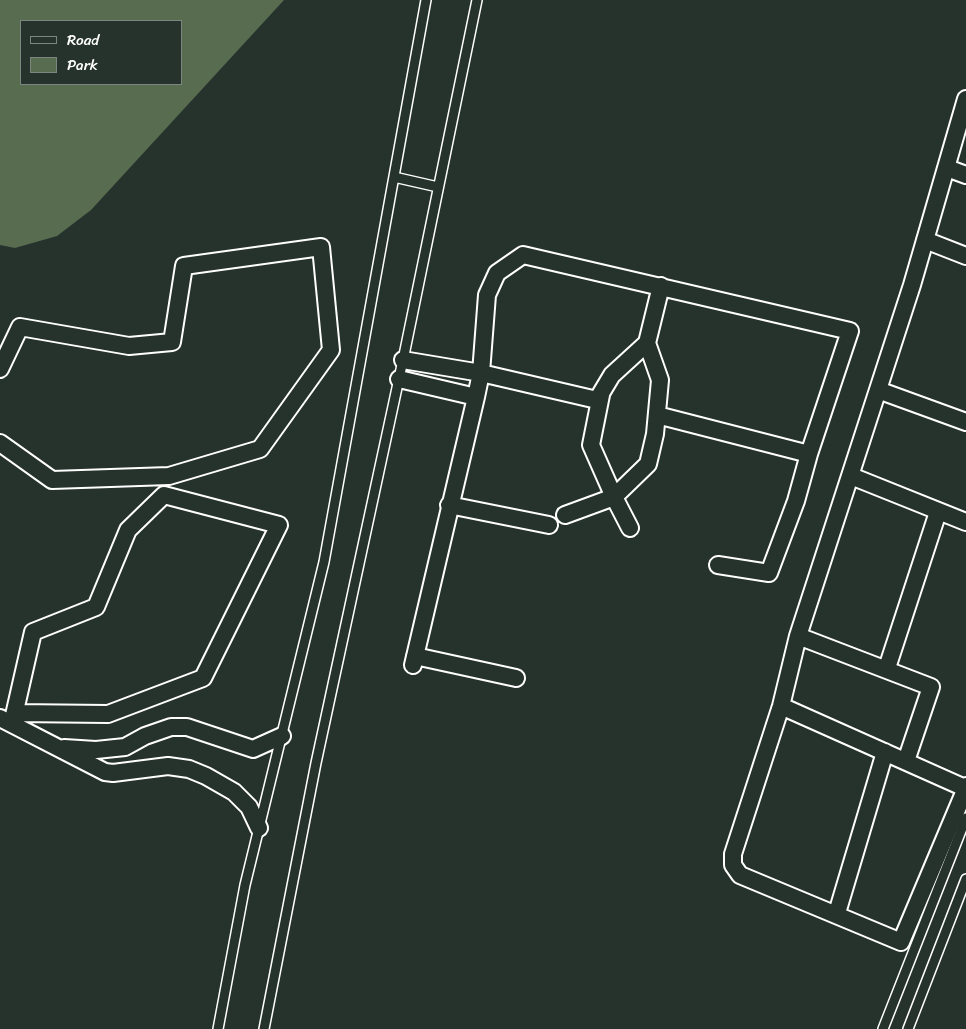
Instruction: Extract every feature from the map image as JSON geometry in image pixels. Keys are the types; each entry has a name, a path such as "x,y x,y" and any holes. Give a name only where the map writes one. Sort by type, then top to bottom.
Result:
{"street":[{"path":"781,706 966,788 901,942 837,913 740,875 733,865 732,854 781,706 798,636 851,476 925,240 966,99"},
{"path":"947,168 966,175"},
{"path":"925,240 966,256"},
{"path":"0,369 20,327 130,346 172,342 184,266 321,247 331,350 260,449 169,476 52,480 0,443"},
{"path":"516,678 414,660 481,373 486,295 497,273 523,255 850,331 809,454 796,501 769,573 718,565"},
{"path":"565,515 614,497 648,464 657,415 660,380 647,343 660,286"},
{"path":"403,360 481,373 597,400 612,375 647,343"},
{"path":"399,379 476,397"},
{"path":"878,390 965,420"},
{"path":"600,395 591,445 630,528"},
{"path":"657,415 809,454"},
{"path":"9,718 33,632 96,607 128,530 164,494 169,476"},
{"path":"851,476 966,522"},
{"path":"9,718 108,714 202,678 278,525 164,494"},
{"path":"450,504 549,525"},
{"path":"887,668 938,512"},
{"path":"798,636 887,668 931,687 906,761"},
{"path":"9,718 57,747 113,773 168,766 189,769 220,783 234,792 249,807 259,828"},
{"path":"57,747 96,750 125,747 145,736 171,727 187,727 253,749 282,736"},
{"path":"837,913 885,752"}],"lane":[{"path":"218,1029 245,885 324,562 426,0"},
{"path":"264,1029 316,763 399,379 477,0"},
{"path":"394,178 438,187"},
{"path":"883,1029 966,818"},
{"path":"908,1029 966,879"}],"green space":[{"path":"0,0 284,0 91,210 57,236 15,248 0,245"}]}
